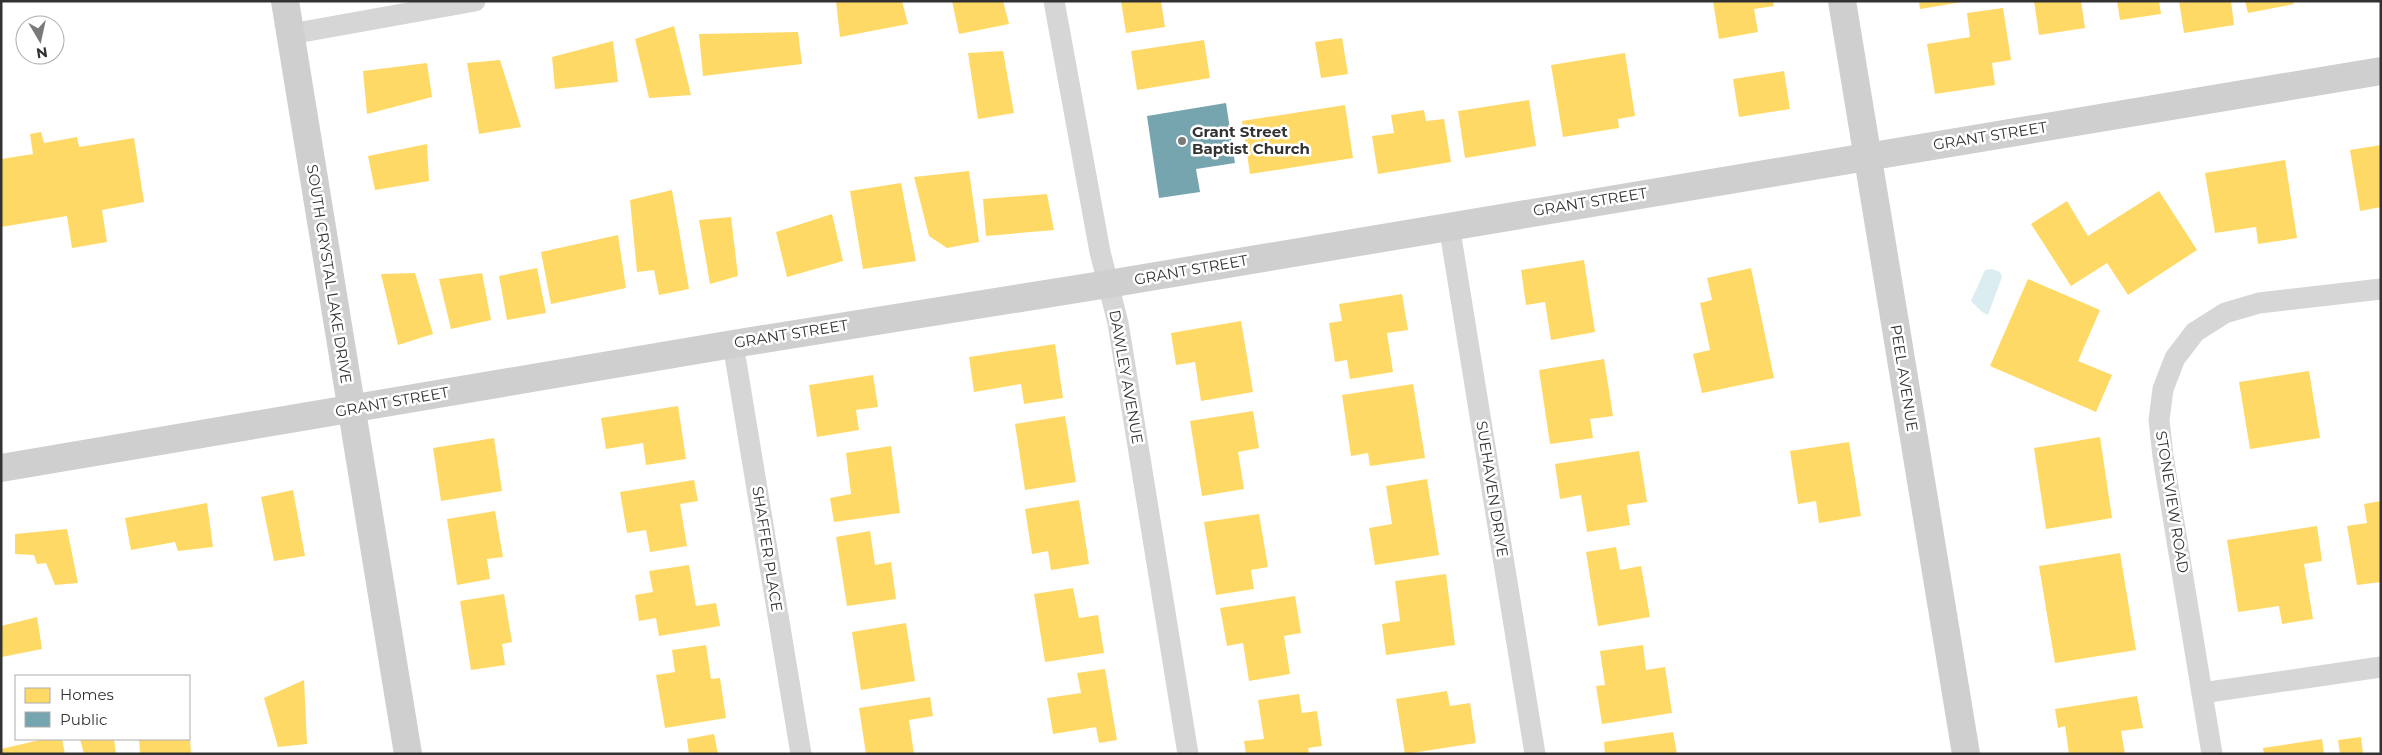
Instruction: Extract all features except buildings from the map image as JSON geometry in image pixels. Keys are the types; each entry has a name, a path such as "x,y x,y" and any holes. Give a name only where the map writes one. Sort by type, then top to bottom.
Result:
{"street":[{"name":"SOUTH CRYSTAL LAKE DRIVE","path":"285,1 408,754"},
{"path":"291,34 475,1"},
{"name":"DAWLEY AVENUE","path":"1054,1 1100,252 1118,323 1188,754"},
{"name":"PEEL AVENUE","path":"1842,1 1966,754"},
{"name":"GRANT STREET","path":"1,468 2381,70"},
{"name":"SUEHAVEN DRIVE","path":"1449,225 1535,754"},
{"name":"STONEVIEW ROAD","path":"2212,754 2163,456 2159,420 2163,389 2175,358 2195,332 2225,313 2259,303 2381,289"},
{"name":"SHAFFER PLACE","path":"734,344 801,754"},
{"path":"2202,694 2381,667"}],"shaded area":[{"path":"1992,269 2000,272 2002,277 1988,315 1971,301 1985,270"}],"place":[{"name":"Grant Street Baptist Church","path":"1182,141"}]}
